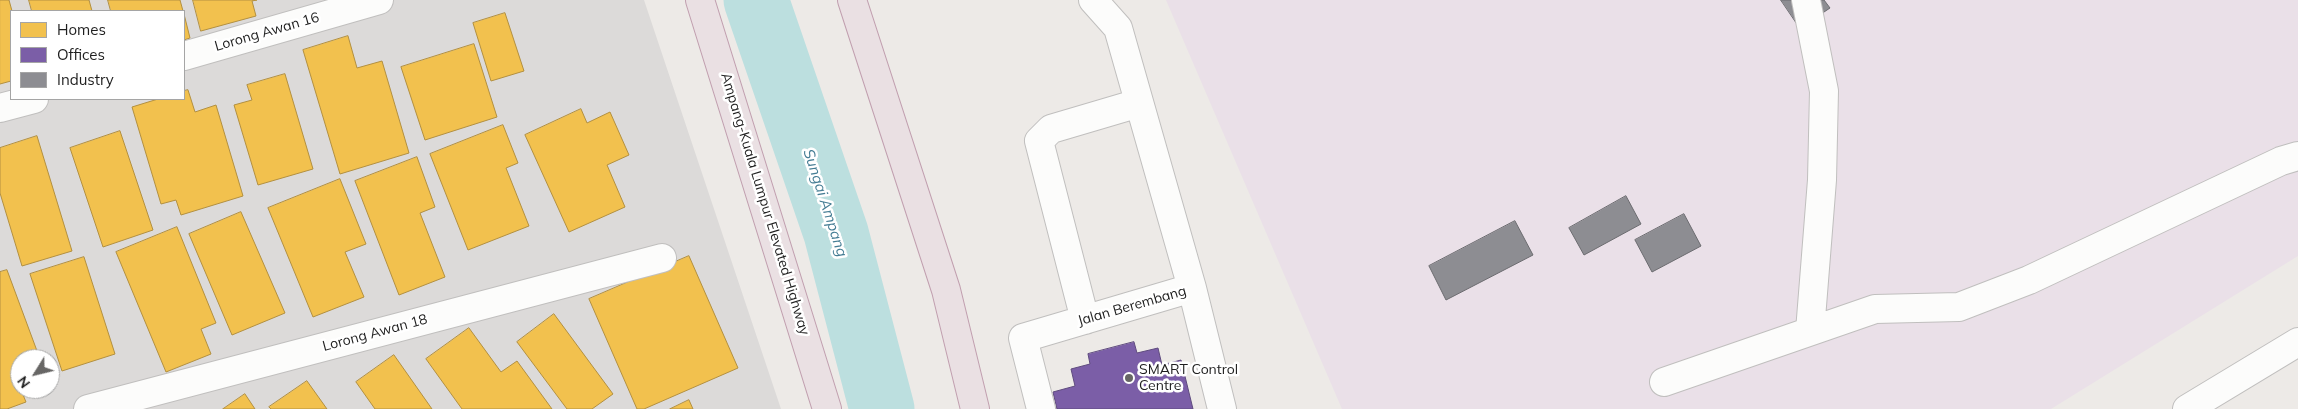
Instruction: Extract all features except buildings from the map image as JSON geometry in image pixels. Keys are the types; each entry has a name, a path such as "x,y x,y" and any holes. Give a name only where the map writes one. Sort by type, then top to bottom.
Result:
{"highway":[{"name":"Ampang-Kuala Lumpur Elevated Highway","path":"700,0 827,409"},
{"path":"852,0 946,290 975,409"},
{"path":"865,0 883,94"}],"street":[{"name":"Lorong Awan 16","path":"185,56 379,0"},
{"path":"1093,0 1118,28 1192,288"},
{"path":"1806,0 1824,92 1822,180 1810,332"},
{"path":"0,108 30,100"},
{"path":"1085,320 1039,142 1051,129 1139,103"},
{"path":"1664,382 1875,309 1959,307 2029,280 2281,161 2298,156"},
{"name":"Lorong Awan 18","path":"88,409 662,258"},
{"name":"Jalan Berembang","path":"1041,409 1023,338 1192,288 1222,409"},
{"path":"2187,409 2298,342"}],"shaded area":[{"path":"0,0 644,0 781,409 0,409"},
{"path":"1166,0 2298,0 2298,256 2051,409 1342,409"}],"waterway":[{"name":"Sungai Ampang","path":"756,0 836,233 882,409"}],"place":[{"name":"SMART Control Centre","path":"1129,378"}]}
